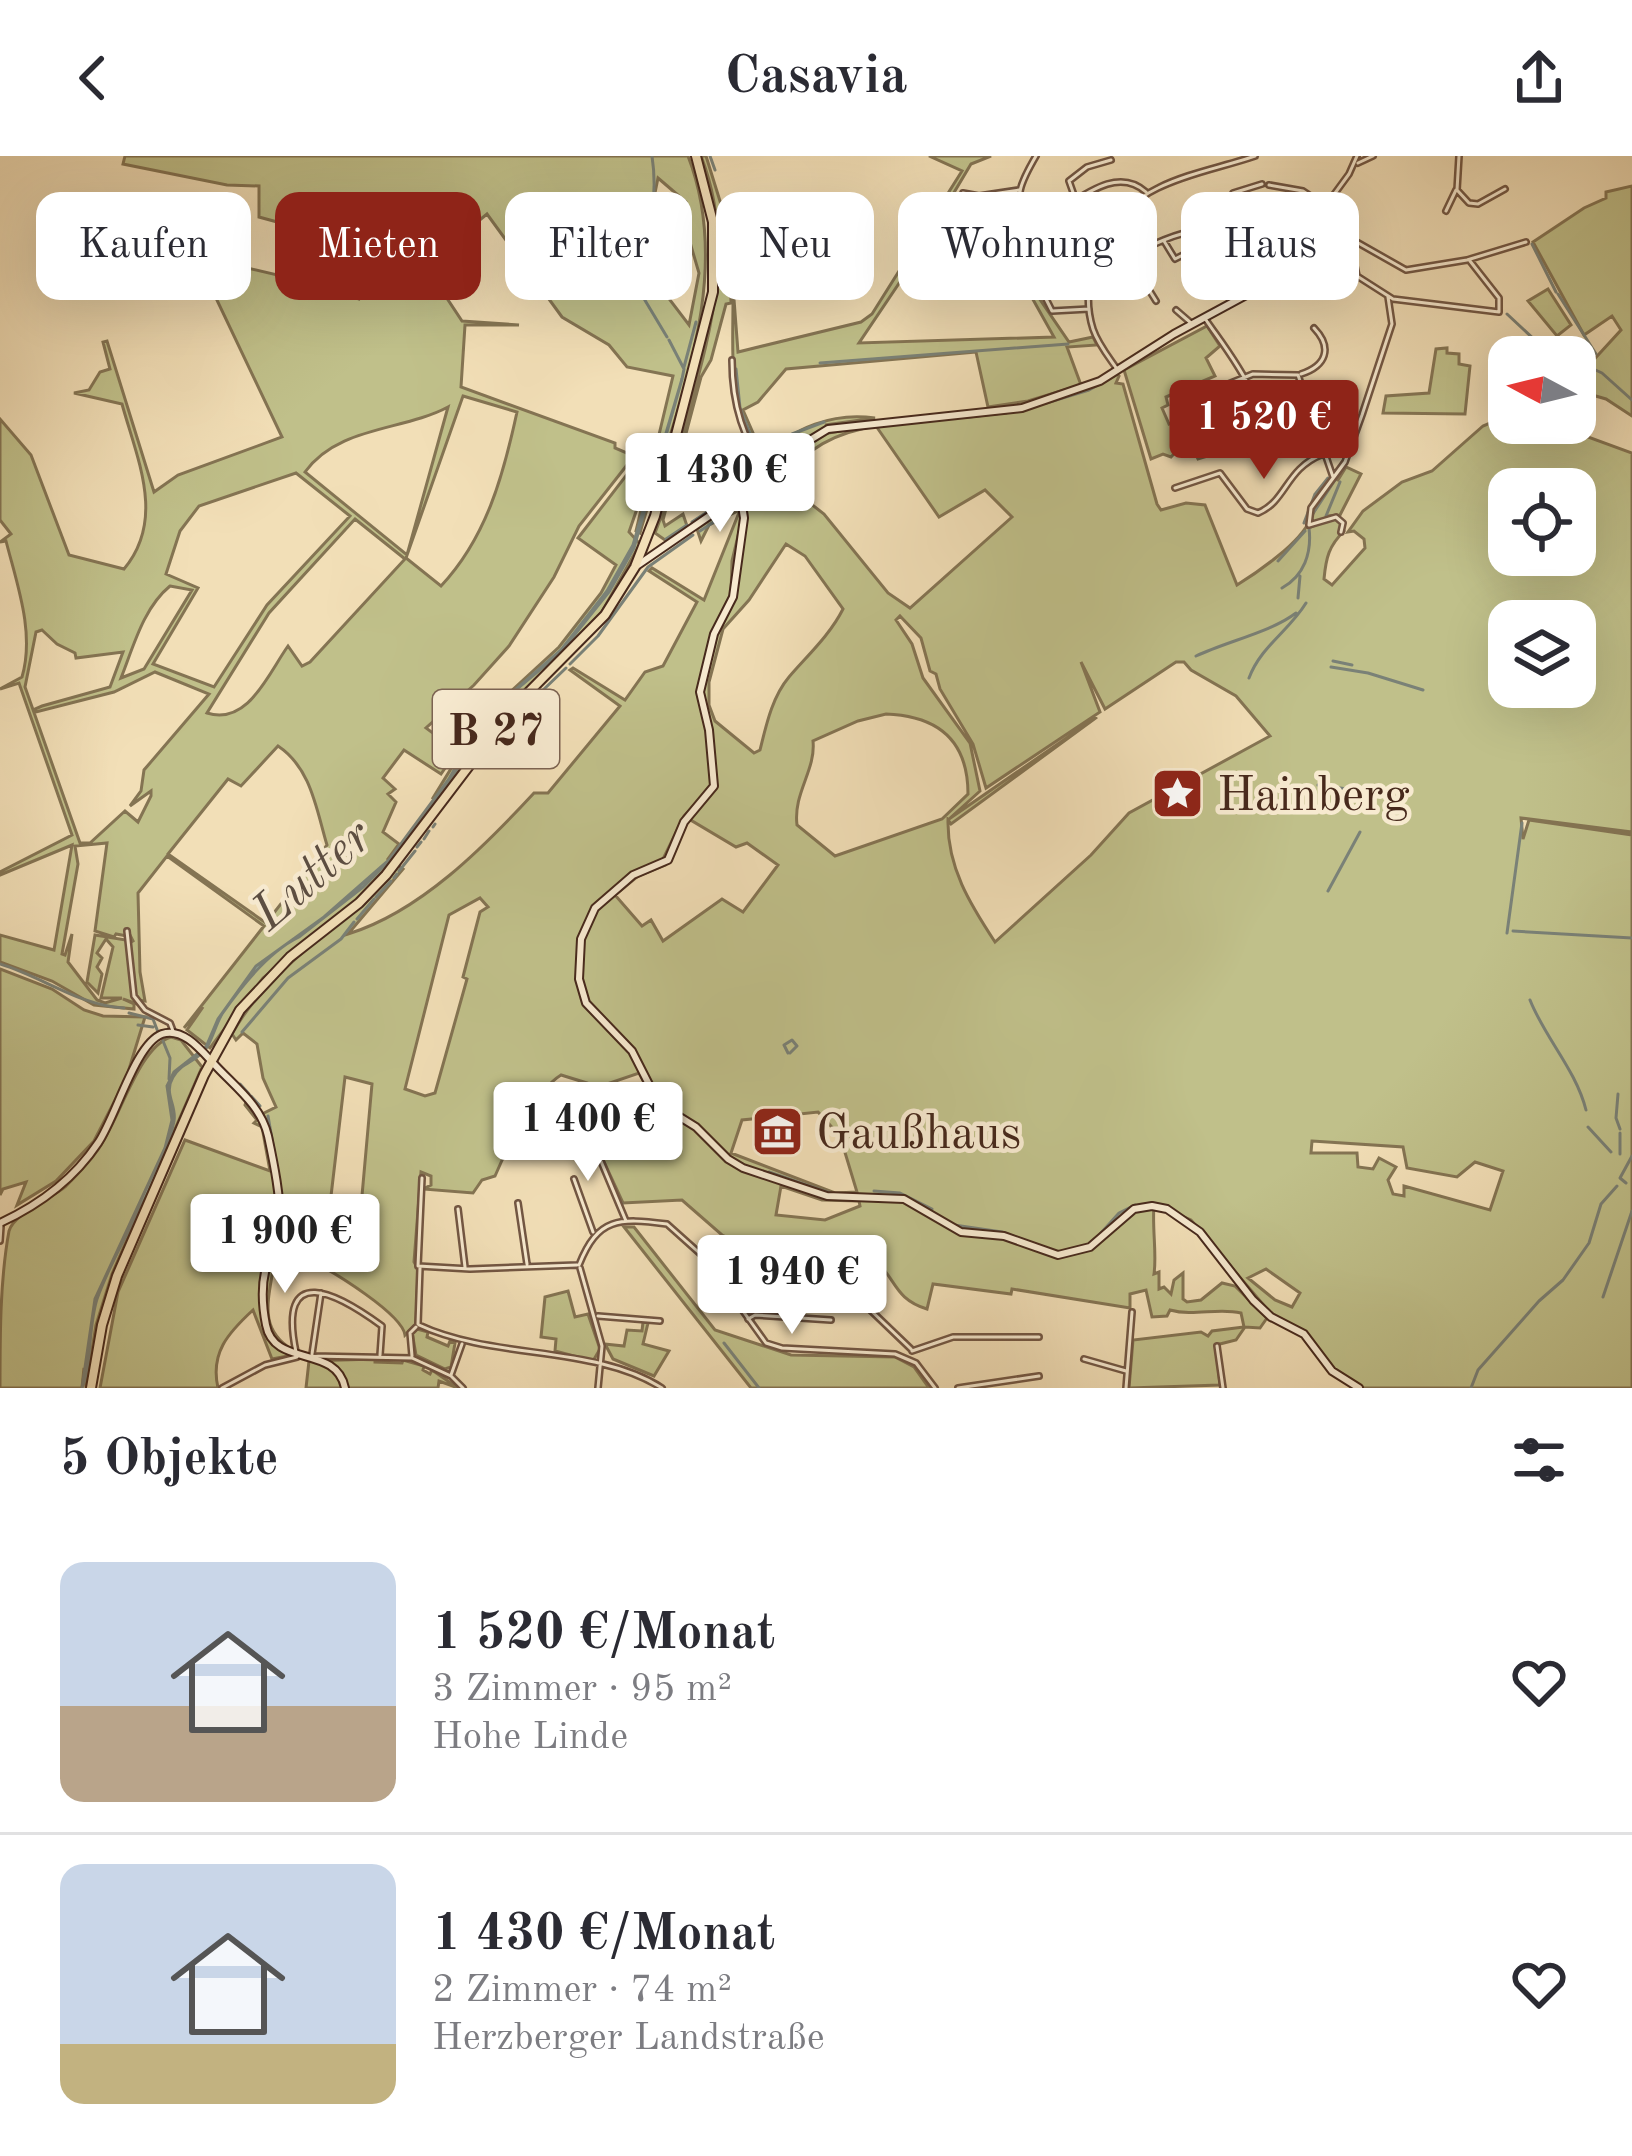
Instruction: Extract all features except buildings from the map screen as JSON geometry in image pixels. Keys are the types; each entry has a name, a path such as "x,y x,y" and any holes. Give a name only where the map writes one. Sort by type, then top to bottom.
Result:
{"main road":[{"name":"B 27","path":"92,1388 112,1290 207,1057 260,986 386,875 513,708 605,615 635,567 646,542 713,292 713,222 696,156"}],"street":[{"path":"1005,192 1018,190 1036,156"},
{"path":"1153,192 1255,156"},
{"path":"1347,156 1372,156"},
{"path":"1446,211 1457,188 1459,156"},
{"path":"1334,192 1361,159"},
{"path":"1073,192 1069,181 1087,167 1112,160"},
{"path":"1097,192 1120,183 1138,185 1145,192"},
{"path":"1237,192 1265,184 1304,192"},
{"path":"1457,188 1473,204 1505,188"},
{"path":"1157,242 1181,233"},
{"path":"1164,239 1172,261 1181,256"},
{"path":"1359,245 1403,270 1468,260 1526,242"},
{"path":"1359,277 1388,298 1498,312 1502,305 1468,260"},
{"path":"1341,532 1343,523 1336,517 1309,523 1314,502 1349,453 1393,319 1388,298"},
{"path":"1045,300 1054,311 1089,309"},
{"path":"1089,300 1096,336 1118,370"},
{"path":"635,567 772,479 796,448 828,429 1003,411 1078,391 1236,300"},
{"path":"1176,310 1192,325"},
{"path":"1204,318 1244,376 1258,417 1258,454"},
{"path":"1221,387 1244,376 1298,375 1319,367 1324,342 1314,328"},
{"path":"732,362 735,404 749,445 772,479"},
{"path":"1298,375 1334,479"},
{"path":"1175,488 1220,473 1247,509 1258,513 1270,507 1301,464 1323,454"},
{"path":"741,499 745,512 733,597 714,634 700,692 710,730 714,786 684,822 668,860 622,882 589,917 578,960 586,1003 632,1051 659,1104 697,1127 742,1168 827,1196 904,1198 952,1228 1004,1236 1058,1255 1090,1247 1131,1210 1160,1207 1196,1228 1253,1300 1271,1317 1304,1334 1332,1371 1359,1388"},
{"path":"646,542 665,546"},
{"path":"127,931 134,996 145,1010 170,1022 173,1032"},
{"path":"0,1241 0,1225 54,1190 84,1162 116,1112 142,1051 153,1039 173,1032 185,1036 256,1108 264,1124 280,1226 266,1270 266,1325 275,1344 336,1369 345,1388"},
{"path":"590,1135 626,1223"},
{"path":"419,1325 420,1267 416,1261 422,1178"},
{"path":"574,1179 593,1234"},
{"path":"518,1203 527,1266"},
{"path":"458,1209 465,1269"},
{"path":"598,1388 603,1365 596,1316 579,1265 593,1234 626,1223 664,1223 676,1229 771,1346 886,1352 908,1358 935,1388"},
{"path":"420,1267 579,1265"},
{"path":"1219,1273 1229,1268"},
{"path":"723,1286 797,1286"},
{"path":"296,1353 292,1314 300,1295 322,1291 382,1326 380,1357"},
{"path":"312,1356 322,1291"},
{"path":"861,1301 912,1351"},
{"path":"1126,1388 1132,1312"},
{"path":"746,1319 755,1315 831,1320"},
{"path":"596,1316 660,1321"},
{"path":"419,1325 462,1342 635,1373 662,1388"},
{"path":"412,1358 410,1333 419,1325"},
{"path":"908,1358 912,1351 953,1337 1039,1337"},
{"path":"451,1376 462,1342"},
{"path":"1217,1346 1223,1388"},
{"path":"222,1388 274,1361 312,1356 412,1358 451,1376 463,1388"},
{"path":"1084,1359 1128,1372"},
{"path":"958,1388 1039,1376"}],"green space":[{"path":"125,156 688,156 701,203 706,250 703,298 683,393 640,533 636,531 673,376 627,367 609,345 562,317 550,300 670,300 689,325 699,273 692,249 692,192 674,192 658,178 655,192 505,192 505,239 487,214 481,219 481,192 275,192 275,221 259,217 259,186 227,185 123,164"},
{"path":"701,156 706,156 717,192 716,219"},
{"path":"929,156 991,156 971,164 954,192 949,192 962,171"},
{"path":"1632,186 1632,416 1596,396 1596,357 1621,330 1612,316 1584,335 1533,242 1606,198 1606,192"},
{"path":"251,269 275,274 275,300 448,300 462,321 519,325 465,325 461,387 615,443 615,448 648,462 627,465 579,526 554,577 509,646 426,728 457,751 441,774 404,750 383,778 395,789 388,794 396,802 383,832 399,844 388,859 392,862 355,902 263,978 210,1048 187,1030 203,1007 184,1028 264,926 167,856 138,893 145,1001 136,1000 137,1004 123,999 134,1004 134,1009 94,1005 52,981 0,962 0,935 54,950 72,845 0,872 72,835 19,683 0,689 22,677 27,643 15,574 6,541 0,542 11,534 0,520 0,419 31,455 69,555 124,569 137,550 146,509 135,446 122,404 74,393 89,390 100,372 110,369 103,342 107,341 154,492 178,475 282,437 217,300 251,300","holes":["463,396 517,412 491,505 457,567 441,586 406,558","448,407 407,555 305,472 335,446","296,473 350,516 267,605 214,687 153,664 198,588 166,574 180,531 199,506","355,519 405,559 310,662 302,666 288,646 245,705 221,715 207,713 269,613","170,586 192,590 144,669 121,678 140,629","42,630 76,658 123,652 110,687 42,706 36,712 114,692 155,672 209,694 144,770 141,791 130,806 151,791 151,796 138,822 125,811 90,843 80,843 25,687 36,632","278,746 305,777 327,845 266,923 168,854 228,779 241,786","107,843 95,931 114,937 127,936 128,931 133,941 128,944 95,935 87,982 98,993 102,974 97,967 102,958 97,953 106,939 113,947 101,998 122,998 105,1003 97,1000 68,962 72,934 62,954 78,864 75,846"]},
{"path":"898,273 898,285 859,343 1054,337 1033,300 1040,300 1069,342 1093,337 1097,345 1067,347 1081,385 988,407 976,352 786,369 758,402 743,410 764,458 815,424 844,417 875,418 825,425 830,426 803,440 777,468 768,469 744,429 738,406 733,300 738,352 861,322 872,314"},
{"path":"716,284 716,300 731,303 726,304 711,360 701,377 663,520 665,526 683,514 688,529 665,540 655,533 702,363"},
{"path":"1548,289 1571,325 1557,336 1528,301"},
{"path":"1207,326 1220,346 1206,358 1215,376 1166,397 1168,405 1162,408 1169,424 1178,420 1175,413 1212,400 1211,393 1227,390 1241,380 1246,388 1226,397 1237,421 1228,425 1240,446 1198,459 1192,446 1184,443 1171,457 1163,454 1151,459 1124,370"},
{"path":"1447,348 1447,353 1459,354 1459,364 1470,366 1465,414 1383,413 1386,396 1429,393 1436,349"},
{"path":"1116,373 1157,504 1161,510 1186,503 1205,505 1237,585 1297,538 1346,467 1361,474 1340,515 1327,516 1339,520 1344,531 1326,564 1324,579 1332,585 1365,548 1364,539 1348,532 1363,511 1402,482 1432,471 1488,424 1488,444 1596,444 1596,440 1632,453 1632,832 1521,818 1523,839 1529,820 1632,835 1632,1388 1364,1388 1330,1366 1303,1330 1273,1316 1191,1220 1154,1204 1154,1274 1159,1272 1159,1289 1164,1287 1171,1294 1174,1280 1183,1273 1187,1302 1201,1300 1222,1283 1235,1286 1267,1318 1260,1328 1245,1327 1236,1340 1216,1345 1220,1385 1129,1388 1133,1340 1201,1332 1208,1336 1212,1331 1244,1327 1241,1313 1170,1310 1167,1316 1152,1317 1146,1290 1130,1294 1130,1308 1012,1289 1011,1294 933,1284 927,1309 907,1299 872,1258 737,1263 743,1245 722,1235 682,1200 623,1203 598,1149 587,1083 561,1075 532,1107 495,1176 482,1180 473,1193 423,1189 431,1185 431,1176 421,1172 414,1262 418,1269 416,1324 405,1335 392,1316 351,1284 313,1262 288,1259 274,1263 268,1312 274,1333 293,1350 282,1345 269,1329 265,1307 266,1273 260,1308 273,1342 293,1355 272,1359 253,1310 223,1344 217,1364 218,1388 100,1388 118,1292 185,1140 270,1171 262,1127 254,1123 257,1120 245,1105 258,1116 276,1107 263,1078 257,1044 243,1033 236,1040 232,1034 248,1009 288,965 397,865 403,869 348,934 425,894 472,856 534,793 548,793 620,706 570,670 625,700 645,672 663,666 697,602 649,571 652,568 704,600 740,510 709,525 701,541 697,529 734,504 740,506 743,515 732,561 731,594 711,635 698,693 711,787 684,816 662,861 665,865 638,876 615,895 642,926 651,920 663,941 722,899 743,912 778,865 747,843 736,847 689,819 717,786 703,692 716,635 734,600 746,503 775,483 791,458 823,434 903,420 1006,413 1079,392","holes":["876,426 939,517 985,490 1012,517 910,608 888,593 824,514 780,480 812,451 847,433","786,544 805,556 843,609 783,685 760,750 754,753 715,721 709,705 709,682 723,629 749,600","900,616 921,638 930,671 936,674 973,744 986,788 1100,712 1081,662 1105,709 1176,662 1184,662 1236,696 1270,736 1129,813 1091,855 995,942 956,869 948,820 951,824 1097,717 949,819 980,791 970,743 923,678 912,644 896,620","886,714 921,720 956,745 968,794 942,819 835,856 797,825 813,741","480,898 488,907 480,912 435,1093 425,1096 405,1089 449,915","639,1073 658,1108 677,1124 653,1131 649,1120 626,1126 623,1115 602,1121 598,1087","345,1077 372,1084 360,1218 348,1244 339,1244 323,1227 329,1213","818,1112 840,1136 857,1192 835,1193 731,1153 742,1120","1312,1141 1403,1147 1407,1168 1457,1177 1475,1162 1503,1171 1490,1210 1404,1186 1404,1196 1393,1194 1388,1180 1396,1167 1379,1158 1373,1169 1358,1167 1357,1153 1311,1153","781,1186 822,1200 859,1201 860,1206 825,1220 776,1215","1266,1269 1300,1293 1292,1307 1248,1278"]},
{"path":"635,464 650,471 629,532 640,544 599,617 509,706 437,800 433,798 482,718 559,647 601,593 616,565 578,538"},
{"path":"0,969 52,989 84,1010 103,1016 145,1017 126,1079 94,1141 56,1181 17,1205 26,1182 3,1189 0,1195"},
{"path":"171,1037 181,1040 202,1067 112,1274 96,1325 86,1388 84,1368 82,1388 0,1388 2,1288 12,1224 66,1186 90,1160 149,1055"},
{"path":"624,1227 634,1227 715,1330 791,1355 895,1357 914,1367 929,1388 751,1388"},
{"path":"568,1291 575,1317 588,1314 600,1349 593,1361 555,1351 556,1339 541,1337 545,1297"},
{"path":"643,1322 648,1323 643,1344 669,1351 654,1376 613,1359 605,1344 624,1346 627,1330 642,1331"},
{"path":"417,1329 448,1346 450,1341 455,1343 451,1367 445,1369 416,1355 412,1332"},
{"path":"375,1359 424,1366 423,1370 430,1374 432,1370 458,1388 439,1381 438,1388 306,1388 309,1361"}],"water":[{"path":"682,379 634,548 609,592 560,653 501,702 561,650 607,591 633,545"},
{"path":"493,710 465,758 396,854 363,887 299,937 266,960 222,1014 204,1052 173,1077 169,1089 174,1121 168,1144 97,1299 82,1388 95,1299 165,1148 172,1120 167,1086 174,1072 206,1047 218,1019 256,966 324,917 389,860 449,779 483,718"}],"waterway":[{"path":"652,156 651,218 631,277 667,337"},
{"path":"710,156 715,170"},
{"path":"1532,244 1556,292"},
{"path":"1558,294 1585,336"},
{"path":"1507,314 1531,336"},
{"path":"684,367 696,322"},
{"path":"669,340 684,369 682,379"},
{"name":"Lutter","path":"820,363 1068,344"},
{"path":"736,369 740,408 758,454 764,458"},
{"path":"1596,370 1632,400"},
{"path":"1046,403 1089,390 1116,375"},
{"path":"969,417 1019,411"},
{"path":"763,461 792,434 824,422"},
{"path":"778,479 803,448"},
{"path":"1316,493 1328,478"},
{"path":"1312,515 1335,480"},
{"path":"1326,516 1340,482"},
{"path":"746,502 773,484"},
{"path":"1304,523 1315,494"},
{"path":"692,522 718,505"},
{"path":"700,531 738,506"},
{"path":"1282,588 1301,570 1308,555 1309,528 1320,523"},
{"path":"666,539 687,525"},
{"path":"1278,561 1305,531"},
{"path":"570,664 598,636 648,567 693,535"},
{"path":"1298,598 1300,576"},
{"path":"1249,678 1306,603"},
{"path":"1196,656 1296,613"},
{"path":"1333,661 1352,665"},
{"path":"1331,667 1423,690"},
{"path":"488,754 516,716 566,668"},
{"path":"1318,785 1384,794"},
{"path":"1507,933 1522,823"},
{"path":"424,839 429,831"},
{"path":"1328,891 1360,832"},
{"path":"417,847 421,842"},
{"path":"399,871 415,851"},
{"path":"394,878 397,874"},
{"path":"376,897 391,881"},
{"path":"357,919 374,899"},
{"path":"242,1032 288,978 341,939 354,922"},
{"path":"1513,931 1632,938"},
{"path":"0,964 77,997 124,1008"},
{"path":"1530,1000 1586,1110"},
{"path":"129,1013 153,1019 158,1032"},
{"path":"138,1025 153,1027"},
{"path":"788,1053 784,1045 792,1040 797,1046 790,1053"},
{"path":"163,1041 170,1058 169,1079"},
{"path":"240,1084 249,1094"},
{"path":"1618,1094 1620,1129"},
{"path":"251,1096 260,1106"},
{"path":"268,1116 277,1168"},
{"path":"1588,1127 1611,1152"},
{"path":"1620,1133 1620,1154"},
{"path":"1626,1183 1620,1178 1632,1156"},
{"path":"769,1172 830,1193"},
{"path":"1471,1388 1478,1370 1563,1280 1589,1243 1601,1204 1617,1186"},
{"path":"874,1191 900,1193 932,1209"},
{"path":"282,1202 285,1224"},
{"path":"1101,1233 1119,1213 1135,1205"},
{"path":"1603,1297 1632,1211"},
{"path":"954,1225 1002,1232 1037,1245"},
{"path":"282,1237 299,1249"},
{"path":"724,1343 759,1388"}],"place":[{"name":"Hainberg","path":"1178,793"},
{"name":"Gaußhaus","path":"777,1131"}]}
